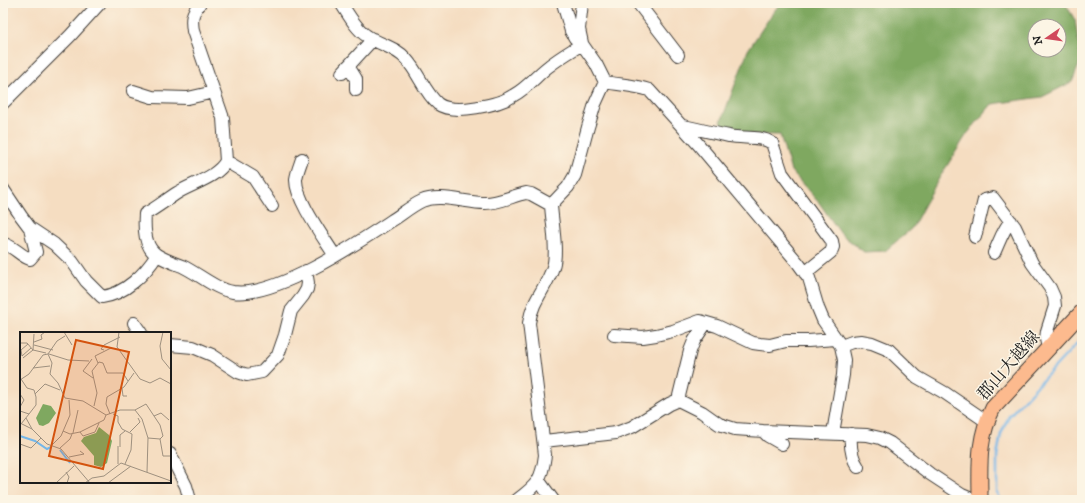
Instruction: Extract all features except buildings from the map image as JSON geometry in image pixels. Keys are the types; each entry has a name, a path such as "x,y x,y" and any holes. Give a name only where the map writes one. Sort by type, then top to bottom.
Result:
{"main road":[{"name":"郡山大越線","path":"980,500 980,449 982,434 986,421 993,408 1082,312"}],"street":[{"path":"3,103 70,36 100,3"},
{"path":"200,3 194,11 192,18 193,31 223,118 226,161 220,169 211,175 176,193 152,211 145,214 144,227 148,245 151,251 157,255 184,267 224,290 244,293 279,284 306,271 335,256 422,201 438,197 450,200 485,203 526,193 531,194 551,205"},
{"path":"341,3 363,33 373,40 387,45 402,55 429,94 444,107 476,107 503,102 516,95 549,65 582,44"},
{"path":"517,500 531,490 538,481 543,470 545,455 529,323 533,307 554,265 555,255 551,205 568,187 575,175 588,127 605,82 596,64 571,31 563,3"},
{"path":"582,3 579,29 582,44"},
{"path":"638,3 678,55"},
{"path":"356,90 356,79 345,70 373,40"},
{"path":"605,82 617,85 639,86 650,90 683,126 809,278 823,320 839,342 844,360 843,375 833,433"},
{"path":"133,91 152,97 188,98 214,92"},
{"path":"683,126 730,136 762,138 772,143 782,173 832,241 833,247 831,252 805,273"},
{"path":"302,158 296,178 298,191 308,212 335,256"},
{"path":"226,161 253,177 272,206"},
{"path":"3,189 30,228 54,244 72,261 86,281 102,296 111,295 124,289 151,264 157,255"},
{"path":"975,237 984,200 993,198 1010,221 1032,263 1050,288 1054,297 1055,306 1046,339 1048,348"},
{"path":"994,253 1006,226 1010,221"},
{"path":"3,244 7,244 26,258 30,259 36,252 30,228"},
{"path":"171,345 194,347 212,355 238,372 247,375 262,372 278,355 291,311 307,289 308,283 306,271"},
{"path":"614,335 643,337 656,335 673,331 700,321 717,326 753,343 760,344 770,345 786,341 861,341 872,343 889,350 917,377 945,393 986,421"},
{"path":"678,400 690,351 694,340 706,323"},
{"path":"544,441 616,433 632,427 678,400"},
{"path":"678,400 702,412 719,424 735,429 763,432 851,434 880,438 890,443 930,474 962,495 974,500"},
{"path":"763,432 782,444"},
{"path":"851,434 850,445 852,456 858,467"},
{"path":"171,456 186,486 190,500"},
{"path":"538,481 553,500"}],"green space":[{"path":"781,3 1065,3 1075,20 1081,60 1072,82 1042,97 992,104 967,134 938,180 912,228 885,251 864,252 841,234 820,204 791,171 780,135 731,134 721,122 748,50"}],"waterway":[{"path":"999,500 997,492 997,456 1001,434 1009,416 1082,338"}]}
